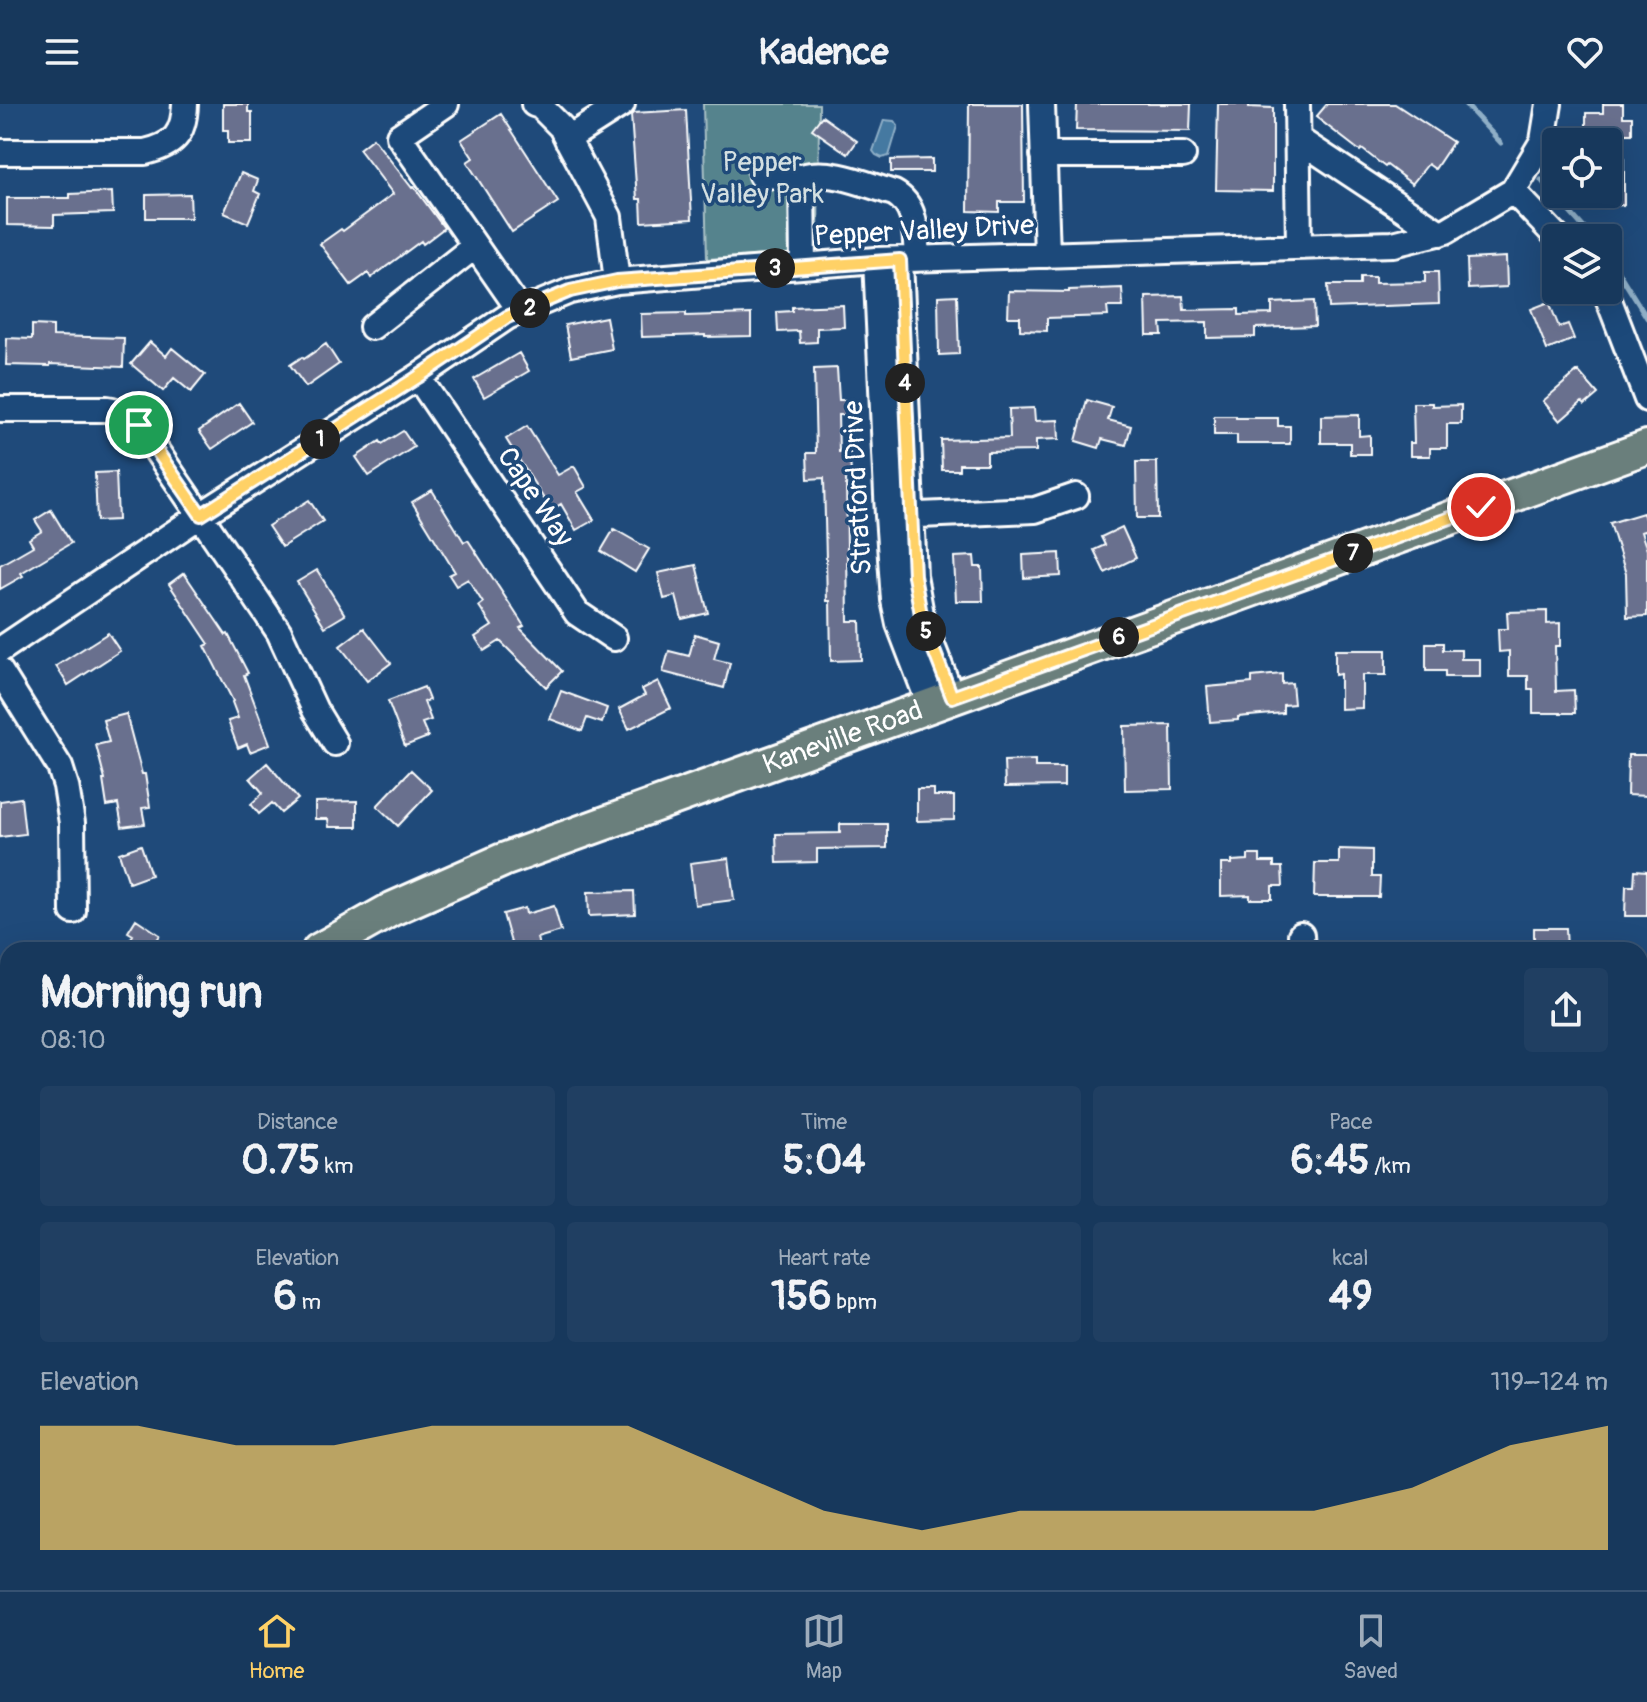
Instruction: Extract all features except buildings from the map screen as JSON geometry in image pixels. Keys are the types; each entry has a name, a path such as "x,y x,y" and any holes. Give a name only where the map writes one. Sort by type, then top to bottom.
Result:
{"main road":[{"name":"Kaneville Road","path":"333,942 392,909 503,860 1647,447"}],"street":[{"path":"0,152 145,152 160,149 171,143 181,130 185,104"},
{"path":"446,104 399,136 521,312"},
{"path":"534,104 561,127 609,217 617,281"},
{"path":"567,139 622,104"},
{"path":"1042,104 1047,255"},
{"path":"1297,104 1299,247"},
{"path":"1545,224 1513,191 1543,141 1549,104"},
{"path":"1298,139 1440,233"},
{"path":"1043,155 1183,155"},
{"path":"761,175 802,177 803,266"},
{"name":"Stratford Drive","path":"802,177 832,175 894,193 903,198 912,213 898,260 899,516 894,600 899,624 941,701"},
{"name":"Pepper Valley Drive","path":"0,650 201,515 507,317 570,291 617,281 898,260 1393,244 1446,231 1513,191"},
{"path":"372,327 475,246"},
{"path":"1610,304 1647,399"},
{"name":"Cape Way","path":"418,377 577,613 614,638"},
{"path":"0,409 117,410 139,425 279,632 315,710 335,743"},
{"path":"899,516 1035,510 1076,496"},
{"path":"0,671 60,767 66,786 72,823 73,911"}],"green space":[{"name":"Pepper Valley Park","path":"703,104 819,104 818,252 707,259"}],"shaded area":[{"path":"884,120 894,121 898,126 889,156 882,158 873,151"}],"waterway":[{"path":"1465,104 1501,143"},
{"path":"1541,180 1580,224"},
{"path":"1622,278 1647,318"}],"route":[{"path":"139,425 201,515 507,317 570,291 617,281 900,260 914,576 922,620 952,697 1481,507"}]}
